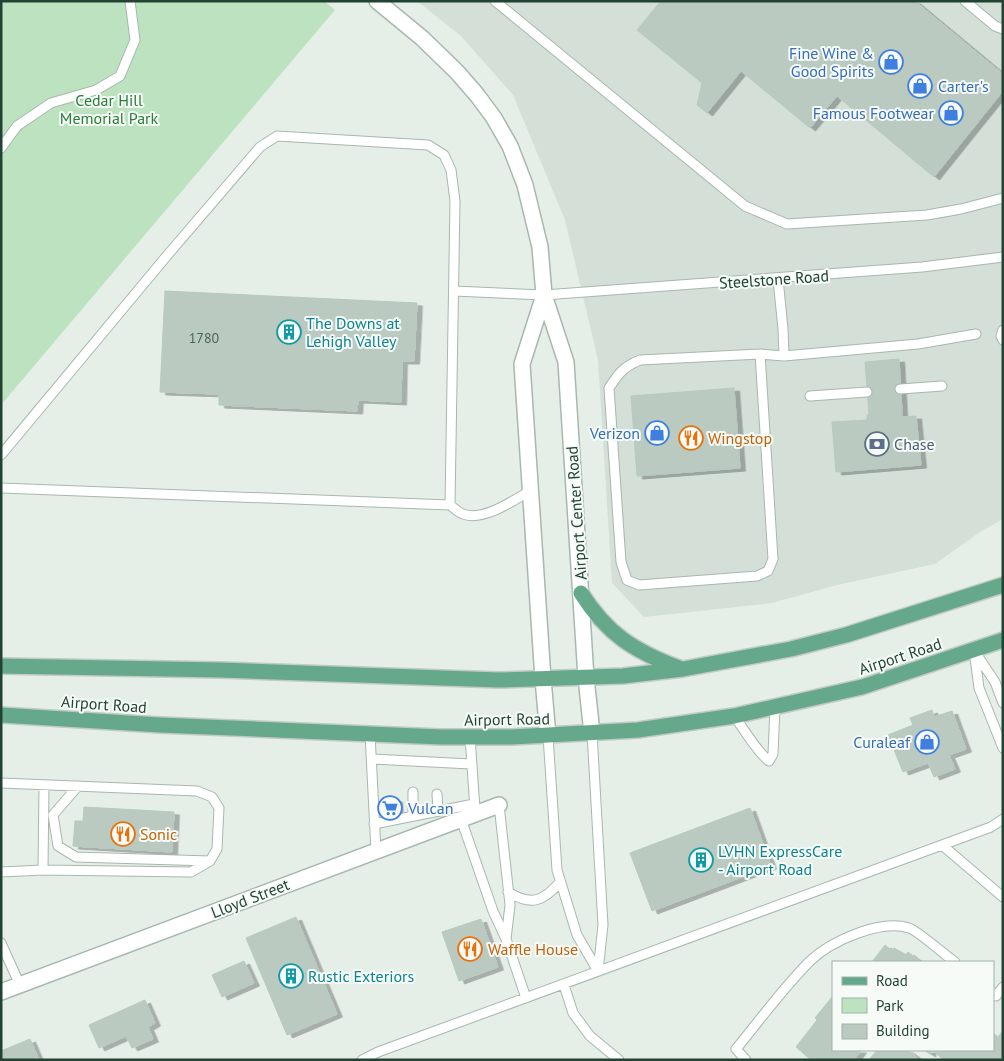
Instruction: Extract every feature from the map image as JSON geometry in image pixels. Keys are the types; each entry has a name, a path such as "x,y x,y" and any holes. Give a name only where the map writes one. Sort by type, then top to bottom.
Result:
{"main road":[{"path":"1,666 221,670 443,679 543,680 623,676 683,669 791,649 846,635 1003,585"},
{"path":"581,593 601,620 622,640 652,658 683,669"},
{"name":"Airport Road","path":"1,715 160,725 470,737 548,736 638,730 734,716 862,687 1003,640"}],"street":[{"name":"Airport Center Road","path":"377,1 422,38 456,72 494,118 510,146 525,185 540,247 544,295 566,362 586,678 592,733"},
{"name":"Airport Center Road","path":"544,295 522,364 548,736"},
{"name":"Lloyd Street","path":"1,992 376,851 470,812 499,805"}],"lane":[{"path":"1,148 17,126 51,102 96,90 120,76 135,40 130,1"},
{"path":"495,1 745,206 786,224 927,215 961,209 1003,198"},
{"path":"965,1 995,26 1003,29"},
{"path":"1,455 260,146 277,136 428,145 444,155 450,170 455,201 450,505"},
{"name":"Steelstone Road","path":"454,291 544,295 922,268 1003,257"},
{"path":"778,279 784,356"},
{"path":"1003,330 1001,336 1003,340"},
{"path":"760,354 774,559 768,570 757,576 639,585 627,580 621,562 609,388 620,372 628,365 640,360 760,354 784,356 918,344 976,334"},
{"path":"900,389 942,386"},
{"path":"810,396 867,392"},
{"path":"1,488 450,505 464,515 481,515 493,511 530,491"},
{"path":"974,650 995,682 1003,703"},
{"path":"974,650 979,688 1003,748"},
{"path":"734,716 761,755 769,761 773,754 775,707"},
{"path":"592,733 602,925 598,971"},
{"path":"370,734 376,851"},
{"path":"548,736 555,858 560,882 577,935 598,971"},
{"path":"470,737 470,812 493,911 506,939 526,998"},
{"path":"372,759 436,766 471,764"},
{"path":"1,783 197,791 212,797 219,808 218,850 210,861 190,872 43,870 1,872"},
{"path":"43,870 44,785"},
{"path":"78,786 54,815 58,846 76,857 210,861"},
{"path":"413,816 414,792"},
{"path":"437,794 438,811"},
{"path":"499,805 510,905 506,939"},
{"path":"374,824 438,811 470,812"},
{"path":"362,1060 378,1052 991,827 1003,819"},
{"path":"942,845 1003,897"},
{"path":"508,892 517,897 534,901 547,895 560,882"},
{"path":"746,1060 736,1049 812,960 833,945 865,930 889,926 910,928 954,961"},
{"path":"1,943 20,985"},
{"path":"564,985 572,1013 590,1036 619,1060"},
{"path":"994,994 996,996 1003,988"}],"shaded area":[{"path":"417,1 1003,1 1003,519 980,532 935,564 837,585 772,603 644,617 612,583 598,360 565,220 513,95 461,36"}],"green space":[{"name":"Cedar Hill Memorial Park","path":"1,1 324,1 335,10 1,405"}],"building":[{"path":"661,1 798,1 707,113 697,105 702,83 637,30"},
{"path":"798,1 915,1 1003,74 1003,91 934,177 837,96 810,128 741,71"},
{"name":"The Downs at Lehigh Valley","path":"165,291 417,303 414,361 402,361 401,402 358,400 357,411 219,405 219,394 160,392"},
{"path":"899,359 902,412 869,415 865,362"},
{"path":"734,388 740,468 637,476 631,396"},
{"name":"Chase","path":"902,412 902,417 916,416 921,465 836,472 832,422 867,420 867,415"},
{"name":"Curaleaf","path":"932,710 934,717 952,711 966,749 949,755 955,769 934,777 928,763 903,772 888,735 913,725 910,718"},
{"name":"Vulcan","path":"382,799 397,799 398,816 382,819"},
{"name":"Sonic","path":"84,807 174,812 172,852 73,846 75,821 83,821"},
{"name":"LVHN ExpressCare - Airport Road","path":"750,808 771,866 652,911 630,853"},
{"name":"Rustic Exteriors","path":"296,917 337,1014 287,1035 246,938"},
{"name":"Waffle House","path":"481,919 498,967 459,981 442,932"},
{"path":"885,945 891,950 894,948 906,955 908,952 920,961 873,961"},
{"path":"244,961 254,983 222,997 212,975"},
{"path":"832,997 832,1051 860,1051 854,1060 811,1060 796,1047 817,1020 815,1018"},
{"path":"145,1000 155,1023 148,1027 153,1039 132,1048 126,1036 99,1048 89,1025"},
{"path":"1002,1032 1003,1060 944,1060 933,1051 994,1051 994,1034 998,1037"},
{"path":"30,1039 39,1060 1,1060 1,1051"},
{"path":"876,1051 909,1051 917,1057 915,1060 869,1060"}],"place":[{"name":"Fine Wine & Good Spirits","path":"891,62"},
{"name":"Carter's","path":"920,86"},
{"name":"Famous Footwear","path":"951,113"},
{"name":"The Downs at Lehigh Valley","path":"289,332"},
{"name":"Verizon","path":"657,433"},
{"name":"Wingstop","path":"691,438"},
{"name":"Chase","path":"877,444"},
{"name":"Curaleaf","path":"927,742"},
{"name":"Vulcan","path":"390,808"},
{"name":"Sonic","path":"123,834"},
{"name":"LVHN ExpressCare - Airport Road","path":"701,860"},
{"name":"Waffle House","path":"470,949"},
{"name":"Rustic Exteriors","path":"291,976"}]}
